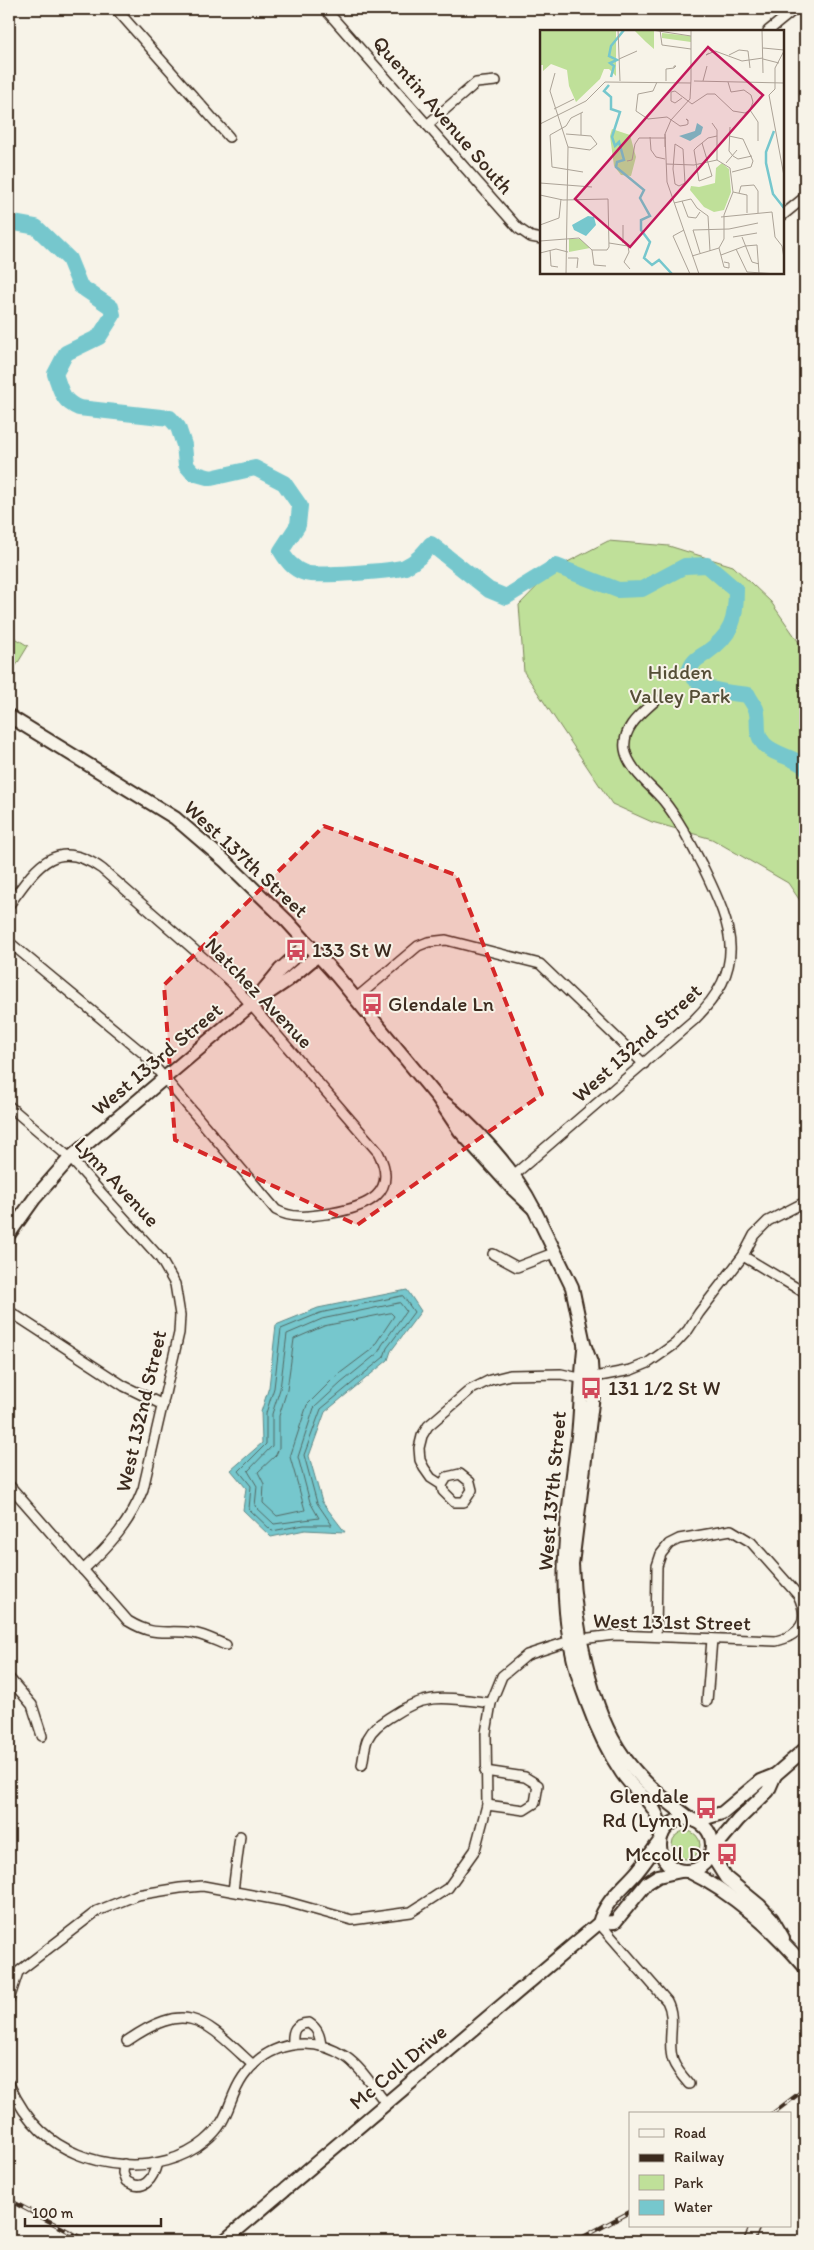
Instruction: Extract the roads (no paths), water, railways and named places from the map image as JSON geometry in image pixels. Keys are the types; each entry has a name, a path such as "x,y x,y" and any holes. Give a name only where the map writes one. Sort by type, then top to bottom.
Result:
{"main road":[{"name":"West 137th Street","path":"9,716 80,757 175,818 225,861 318,955 438,1098 460,1131 510,1178 534,1209 572,1288 584,1344 587,1378 564,1542 565,1607 614,1750"},
{"name":"West 133rd Street","path":"252,1004 280,970 308,944"},
{"name":"West 133rd Street","path":"9,1234 34,1198 70,1158 252,1004 288,980 318,955"},
{"path":"614,1750 624,1756 653,1791 708,1830 711,1836 711,1852 726,1878 753,1899 772,1919 787,1946"},
{"path":"614,1750 624,1776 656,1811 661,1838 661,1854 664,1860 675,1869 685,1871 712,1884 787,1946 805,1967"},
{"path":"661,1838 670,1824 684,1819 694,1820 722,1814 760,1781 776,1775 805,1750"},
{"path":"685,1871 700,1868 738,1820 768,1791 776,1775"},
{"name":"Mc Coll Drive","path":"224,2241 599,1922 602,1911 638,1871 661,1838"},
{"name":"Mc Coll Drive","path":"599,1922 615,1922 647,1883 653,1879 685,1871"}],"street":[{"path":"116,9 229,137"},
{"name":"Quentin Avenue South","path":"325,9 518,228 524,234 540,239"},
{"path":"769,30 795,9"},
{"path":"428,125 476,84 496,80"},
{"path":"784,214 805,197"},
{"name":"West 132nd Street","path":"510,1178 644,1064 711,1003 724,981 731,945 722,905 690,842 671,810 630,761 625,750 625,738 630,726 656,700"},
{"name":"Natchez Avenue","path":"9,905 34,869 55,856 80,856 91,861 220,972 252,1004 378,1152 382,1160 384,1179 382,1188 377,1196 359,1208 330,1213 294,1217 276,1210 165,1078 137,1048 9,942"},
{"path":"355,999 418,946 428,942 446,940 540,964 644,1064"},
{"name":"Lynn Avenue","path":"9,1106 70,1158 160,1258 175,1284 178,1299"},
{"path":"442,1484 431,1478 420,1460 422,1436 428,1426 470,1390 490,1380 510,1376 561,1374 587,1378 631,1370 648,1363 675,1344 688,1330 743,1256 754,1235 768,1221 805,1202"},
{"path":"493,1254 517,1267 556,1252"},
{"path":"743,1256 805,1293"},
{"name":"West 132nd Street","path":"83,1570 118,1536 137,1505 143,1489 180,1333 178,1299"},
{"path":"9,1311 124,1386 163,1405"},
{"path":"9,1485 128,1621 154,1633 193,1633 226,1645"},
{"name":"West 131st Street","path":"9,2000 18,1972 97,1911 137,1895 203,1886 233,1890 284,1901 352,1920 411,1912 448,1888 475,1850 487,1805 485,1771 486,1733 491,1703 502,1676 527,1655 575,1640 614,1635 776,1641 788,1638 797,1632 803,1623 804,1613 798,1595 752,1542 731,1530 679,1539 670,1544 661,1554 657,1566 656,1636"},
{"path":"707,1701 712,1639"},
{"path":"9,1678 32,1705 42,1736"},
{"path":"362,1765 367,1739 376,1726 407,1705 422,1699 437,1697 491,1703"},
{"path":"485,1771 525,1777 538,1785 535,1802 524,1810 487,1805"},
{"path":"233,1890 240,1836"},
{"path":"599,1922 667,2001 672,2016 671,2051 673,2061 689,2084"},
{"path":"127,2041 150,2025 163,2019 188,2019 202,2022 215,2030 253,2065"},
{"path":"293,2044 294,2028 301,2024 309,2023 316,2027 320,2035 321,2046"},
{"path":"9,2084 19,2105 42,2132 89,2157 124,2164 169,2161 192,2150 216,2131 224,2120 243,2077 253,2065 267,2054 293,2044 321,2046 347,2058 386,2103"},
{"path":"124,2164 123,2173 126,2181 139,2186 152,2180 157,2163"},
{"path":"748,2241 754,2228"}],"water":[{"path":"407,1290 421,1311 391,1351 388,1360 325,1412 309,1456 322,1502 345,1532 305,1530 271,1537 243,1510 246,1488 231,1470 262,1443 261,1412 269,1387 276,1325 318,1308"}],"waterway":[{"path":"9,222 36,227 69,259 80,286 111,307 113,315 99,337 66,353 55,374 66,399 79,408 170,418 178,427 184,445 186,465 193,473 211,478 255,468 284,483 300,506 298,525 281,551 294,567 305,573 312,574 398,569 413,562 431,544 489,590 506,597 556,566 618,590 642,589 685,566 707,565 736,590 735,610 731,626 722,640 695,661 689,672 701,684 715,690 748,695 756,709 759,736 764,744 768,748 796,760 805,767"}],"railway":[{"path":"775,2112 805,2089"},
{"path":"9,2200 87,2241"},
{"path":"576,2241 629,2213"}],"place":[{"name":"133 St W","path":"296,950"},
{"name":"Glendale Ln","path":"372,1004"},
{"name":"131 1/2 St W","path":"591,1388"},
{"name":"Glendale Rd (Lynn)","path":"706,1808"},
{"name":"Mccoll Dr","path":"727,1854"}],"park label":[{"name":"Hidden Valley Park","path":"680,684"}]}
